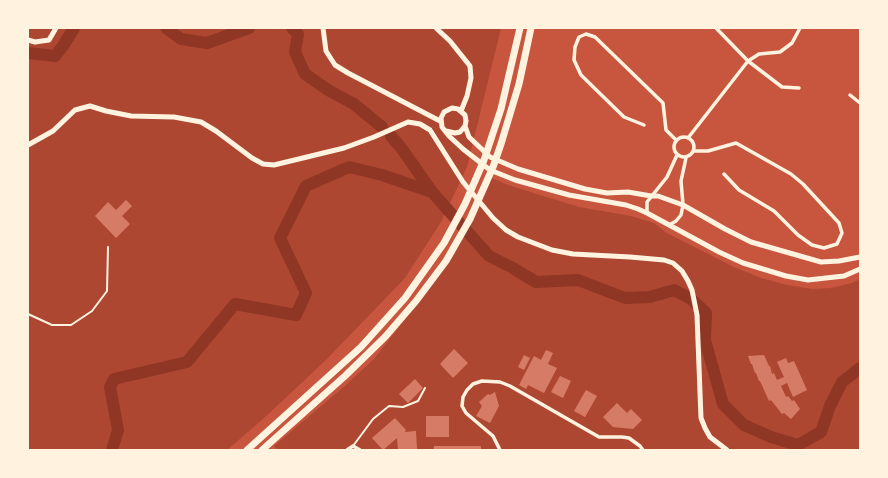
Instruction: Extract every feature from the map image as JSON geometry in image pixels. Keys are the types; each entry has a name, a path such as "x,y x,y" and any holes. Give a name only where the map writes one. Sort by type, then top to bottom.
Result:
{"highway":[{"path":"247,450 361,347 404,298 444,243 465,204 484,160 509,80 520,28"},
{"path":"262,450 366,355 416,301 446,261 470,219 484,190 501,144 519,84 531,28"}],"main road":[{"path":"28,40 35,42 48,40 56,28"},
{"path":"323,28 326,51 335,65 440,121"},
{"path":"436,28 450,41 470,66 471,78 467,96 461,111"},
{"path":"28,144 52,131 75,110 90,106 131,116 174,117 201,122 216,130 252,158 263,164 274,166 344,148 408,122 425,126 430,130 463,182 493,218 506,230 518,237 552,250 573,254 664,260 673,263 682,271 692,290 696,309 700,347 701,418 710,437 727,450"},
{"path":"860,257 839,261 821,262 751,242 683,205 658,196 628,192 607,193 585,189 518,169 490,156 469,136 465,126 466,118 461,111 452,108 446,110 440,121 442,127 463,149 490,170 547,190 595,201 626,205 647,213 719,252 743,263 786,276 808,280 844,276 860,269"},
{"path":"446,131 455,133 460,132 465,126"}],"street":[{"path":"716,28 748,61 782,87 799,88"},
{"path":"688,138 748,61 760,54 780,52 792,44 800,28"},
{"path":"644,126 624,117 581,75 574,60 575,47 580,37 586,34 595,36 663,103 666,130 676,140"},
{"path":"850,95 860,103"},
{"path":"682,137 688,138 692,141 694,146 694,151 691,156 686,158 677,155 674,150 676,140 682,137"},
{"path":"694,151 708,151 736,144 791,174 803,184 839,223 842,233 837,244 824,248 812,245 798,235 774,211 739,190 724,174"},
{"path":"647,213 646,202 667,177 677,155"},
{"path":"669,224 676,221 681,215 683,205 681,181 686,158"},
{"path":"500,450 493,436 466,413 462,406 463,397 473,384 482,381 500,382 510,386 598,437 629,438 644,450"},
{"path":"347,450 353,446 360,450"}],"lane":[{"path":"28,314 52,325 72,325 92,311 107,291 108,247"},
{"path":"353,446 373,419 389,406 403,407 418,401 425,388"}],"shaded area":[{"path":"28,28 501,28 467,167 441,222 405,278 326,360 263,419 227,450 28,450"},
{"path":"492,178 508,185 579,207 631,216 654,223 665,232 734,267 761,278 787,285 812,289 831,288 852,283 860,279 860,450 278,450 274,446 346,385 374,359 402,323 461,238 483,190"}],"building":[{"path":"126,200 132,206 122,216 130,224 116,238 95,216 108,202 116,210"},
{"path":"454,349 468,363 453,378 440,364"},
{"path":"546,350 553,353 548,364 557,368 544,393 528,385 526,389 519,385 534,356 541,360"},
{"path":"524,355 530,358 524,370 518,367"},
{"path":"764,355 770,366 772,374 774,373 777,380 784,377 777,362 786,358 788,363 794,361 807,390 793,397 787,383 781,386 786,397 788,396 792,401 794,400 800,409 791,419 784,413 782,414 771,400 769,401 748,356"},
{"path":"560,376 571,381 563,398 551,392"},
{"path":"415,379 423,388 408,403 399,394"},
{"path":"586,390 597,396 585,417 574,411"},
{"path":"495,392 499,406 490,423 476,416 482,406 479,402 488,394 490,395"},
{"path":"617,403 627,413 631,409 642,420 633,429 613,427 603,417"},
{"path":"426,416 449,416 449,437 426,437"},
{"path":"395,418 406,430 405,432 416,431 417,450 398,450 397,438 383,450 372,438"},
{"path":"434,446 481,446 481,450 434,450"}],"waterway":[{"path":"28,53 55,56 74,28"},
{"path":"166,28 181,39 207,43 249,28"},
{"path":"292,28 298,34 295,52 305,74 328,90 354,104 382,127"},
{"path":"391,136 432,192 489,256 536,282 578,280 625,298 650,297 674,290 691,299 706,313 705,340 723,404 744,425 771,437 798,445 821,432 830,406 842,382 860,368"},
{"path":"112,450 118,430 110,387 114,379 187,362 235,304 296,315 306,293 280,238 306,186 349,167 382,175 432,192"}]}
